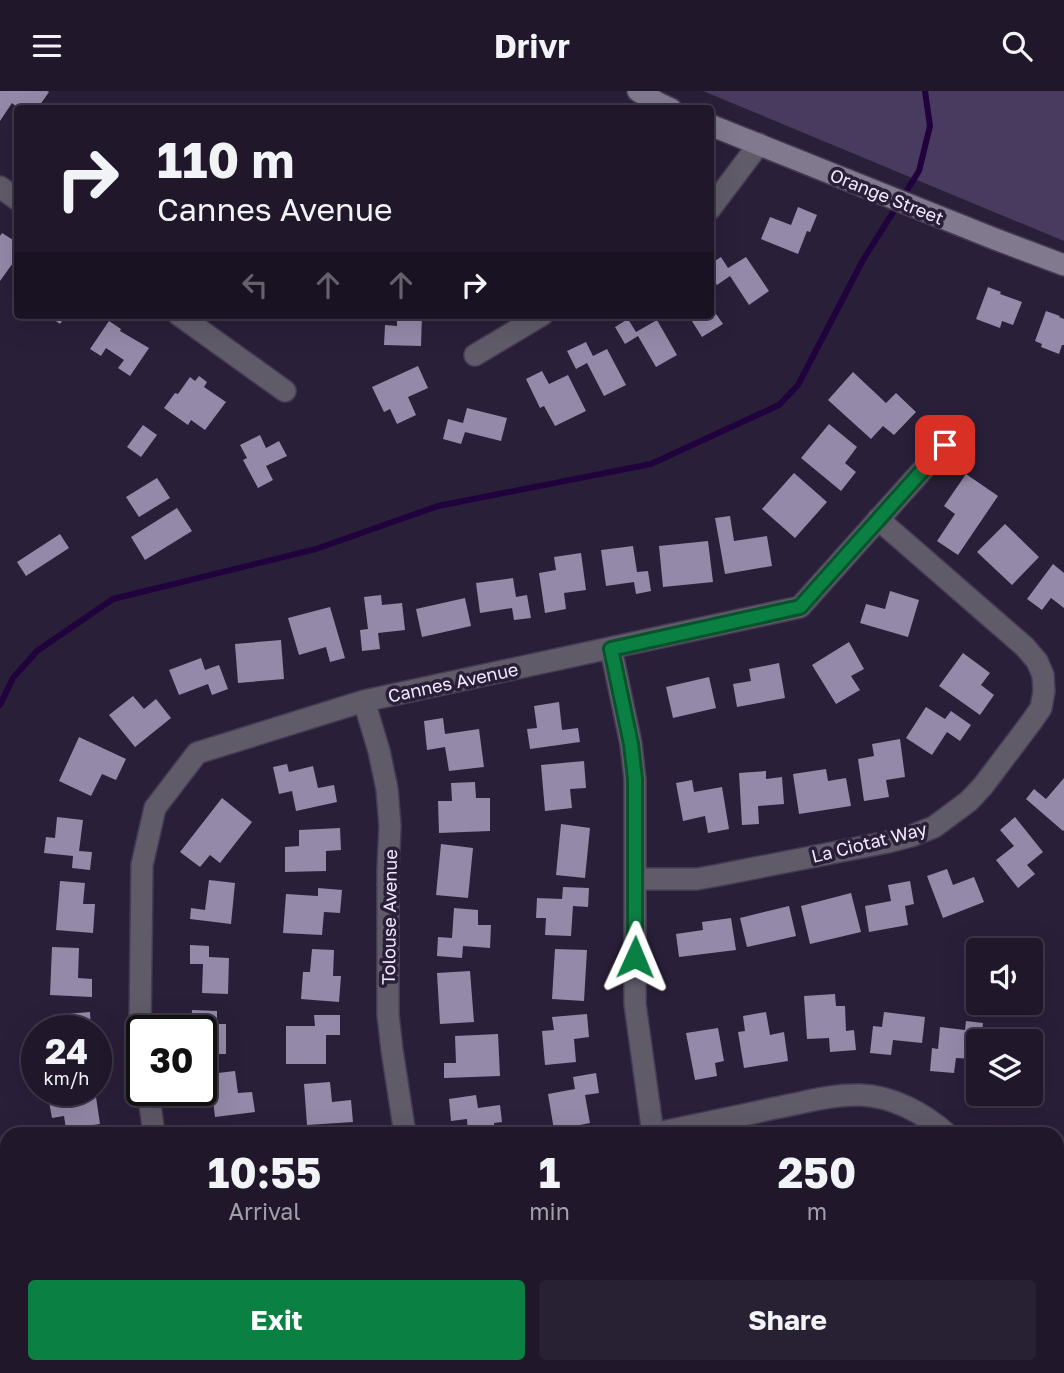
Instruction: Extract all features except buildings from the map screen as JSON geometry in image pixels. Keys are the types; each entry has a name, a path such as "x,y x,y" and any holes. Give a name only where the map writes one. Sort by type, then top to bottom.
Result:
{"street":[{"path":"638,91 662,105"},
{"name":"Orange Street","path":"714,127 1064,265"},
{"path":"714,204 759,145"},
{"path":"185,319 285,391"},
{"path":"475,355 534,319"},
{"name":"Cannes Avenue","path":"140,1015 142,865 155,809 197,753 364,701 800,607 945,445"},
{"name":"La Ciotat Way","path":"635,879 697,879 888,842 934,827 969,801 1032,722 1041,708 1044,691 1043,675 1037,661 1025,647 878,519"},
{"path":"611,649 631,744 635,779 635,1004 653,1127"},
{"name":"Tolouse Avenue","path":"364,701 387,789 390,826 388,1014 404,1127"},
{"path":"687,1127 820,1099 862,1095 911,1109 939,1127"},
{"path":"150,1106 152,1127"}],"shaded area":[{"path":"703,91 1064,91 1064,241"}],"waterway":[{"path":"0,705 13,678 37,651 113,599 316,549 438,506 651,464 779,405 798,385 863,260 919,171 930,126 925,91"}],"route":[{"path":"635,957 635,779 631,744 611,649 800,607 945,445"}]}
